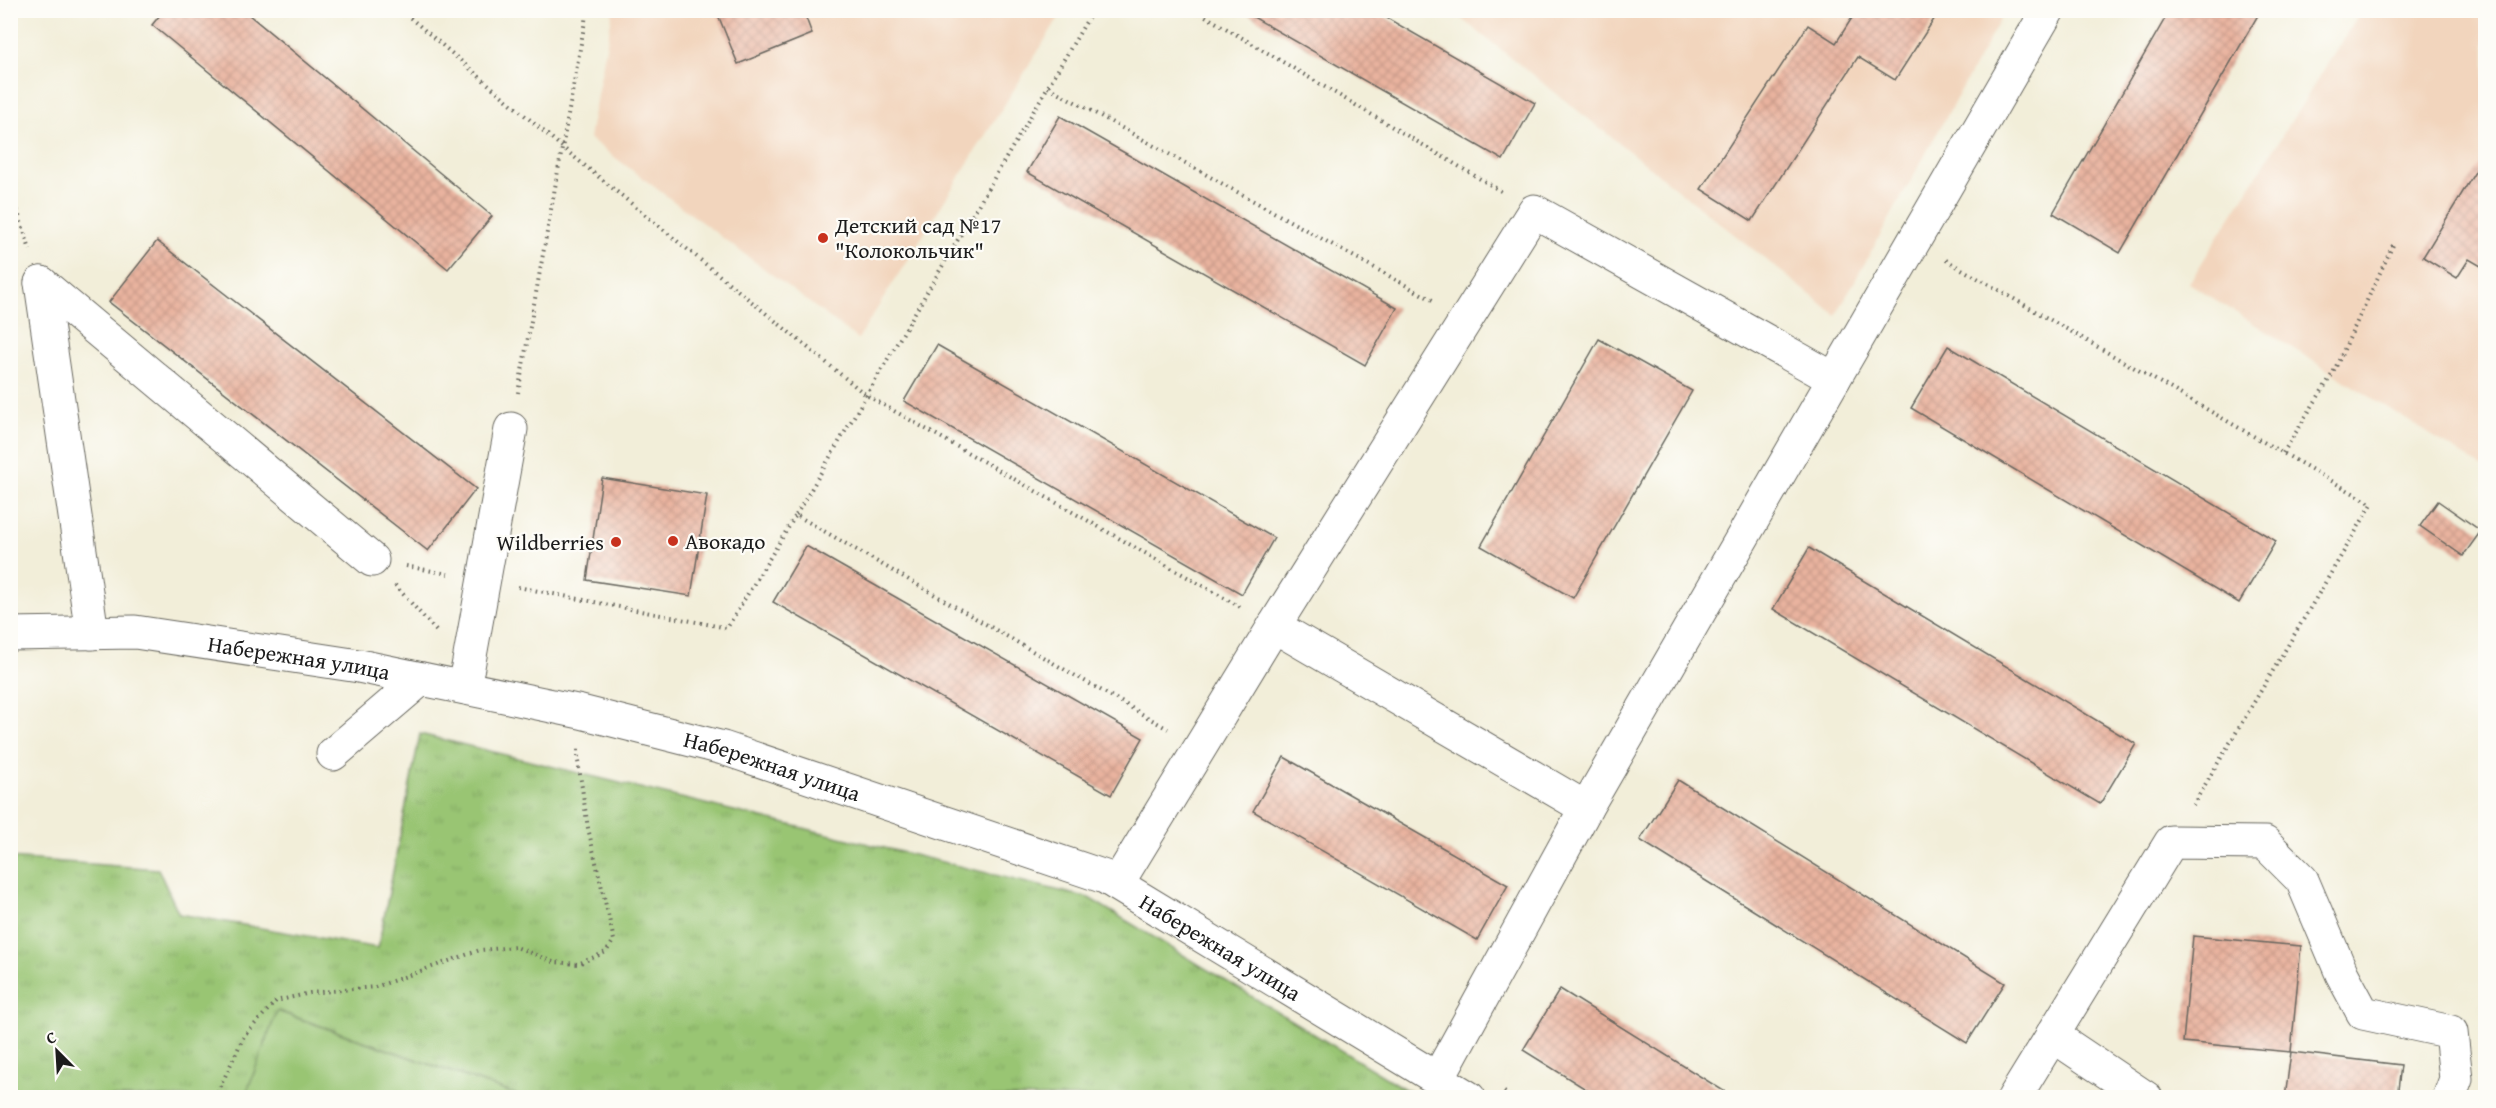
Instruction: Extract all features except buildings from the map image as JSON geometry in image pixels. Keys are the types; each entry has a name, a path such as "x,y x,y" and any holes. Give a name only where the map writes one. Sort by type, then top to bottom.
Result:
{"street":[{"path":"1438,1078 1586,807 2048,10"},
{"path":"1117,884 1274,626 1534,211 1834,379"},
{"path":"41,283 372,560"},
{"path":"41,283 92,633"},
{"path":"466,677 511,429"},
{"path":"1274,626 1586,807"},
{"name":"Набережная улица","path":"10,634 135,632 359,666 421,679 466,677 581,712 723,748 984,834 1105,877 1469,1098"},
{"path":"333,754 421,679"},
{"path":"2014,1098 2171,842 2265,843 2302,879 2342,974 2363,1013 2451,1032 2456,1079 2449,1098"},
{"path":"2052,1035 2146,1098"}],"path":[{"path":"401,10 562,147 866,395 1274,626"},
{"path":"511,429 587,10"},
{"path":"372,560 727,628 1093,10"},
{"path":"1195,10 1534,211"},
{"path":"1048,87 1466,318"},
{"path":"10,188 41,283"},
{"path":"1915,243 2372,504 2171,842"},
{"path":"2283,453 2333,373 2393,245"},
{"path":"796,515 1200,747"},
{"path":"372,560 466,677"},
{"path":"214,1098 244,1036 276,1001 310,993 375,987 480,950 516,947 553,962 578,964 606,952 614,940 588,828 578,761 581,712"}],"shaded area":[{"name":"Детский сад №17 \"Колокольчик\"","path":"613,11 1063,11 858,339 589,138"},
{"path":"1452,11 2005,11 1836,315"},
{"path":"2361,11 2485,11 2485,469 2189,283"}],"green space":[{"path":"420,734 1089,898 1418,1097 523,1097 278,1011 245,1097 11,1097 10,858 158,869 179,914 378,948"},
{"path":"277,1011 523,1097 245,1097"}],"place":[{"name":"Детский сад №17 \"Колокольчик\"","path":"823,238"},
{"name":"Авокадо","path":"673,541"},
{"name":"Wildberries","path":"616,542"}]}
